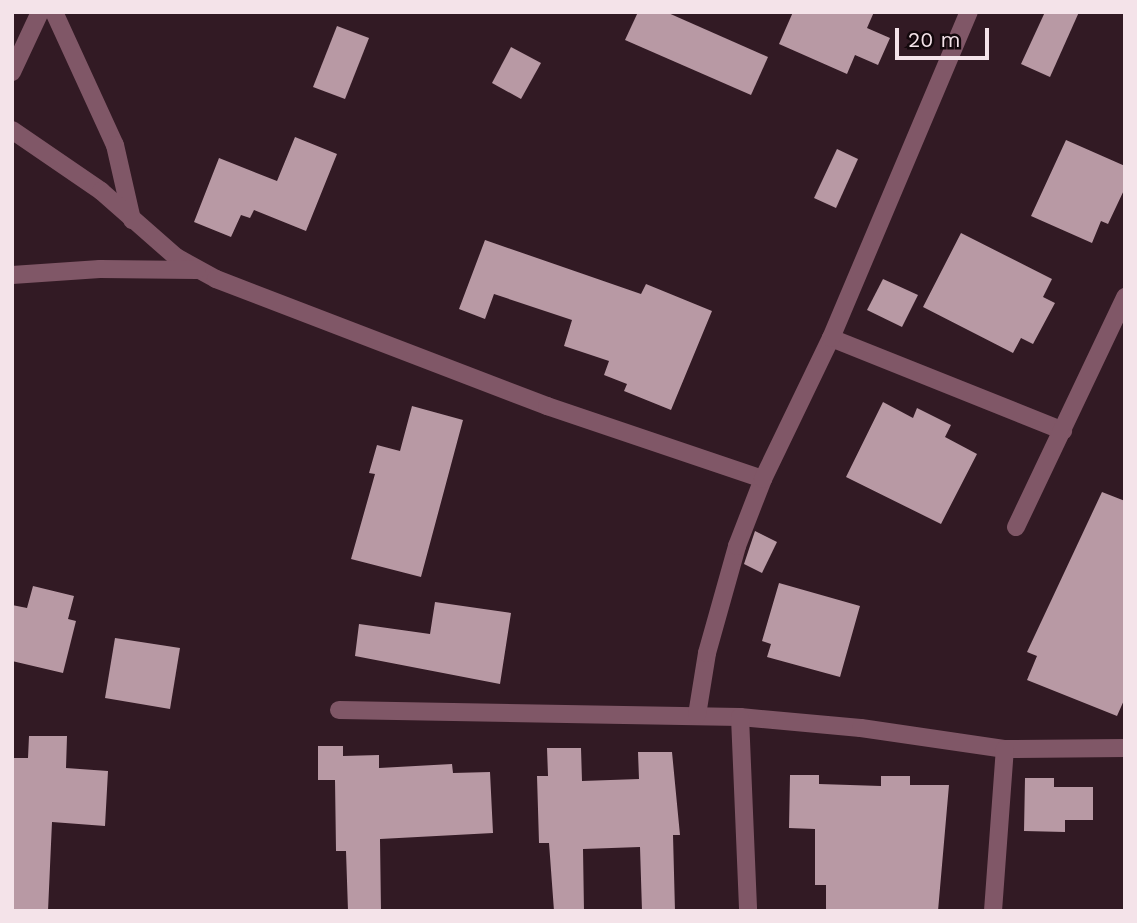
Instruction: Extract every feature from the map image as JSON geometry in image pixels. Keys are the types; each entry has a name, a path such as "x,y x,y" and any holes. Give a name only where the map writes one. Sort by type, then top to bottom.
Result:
{"street":[{"path":"12,72 40,12"},
{"path":"54,12 115,145 132,220"},
{"path":"697,715 707,653 737,547 763,479 831,338 970,12"},
{"path":"12,130 101,191 176,257 200,270 547,406 763,479"},
{"path":"12,275 100,269 200,270"},
{"path":"1016,527 1063,431 1119,327 1125,297"},
{"path":"831,338 1063,431"},
{"path":"339,710 740,717 861,728 1005,749 1125,748"},
{"path":"740,717 748,911"},
{"path":"993,911 1005,749"}],"building":[{"path":"638,12 666,12 768,57 751,95 625,40"},
{"path":"793,12 874,12 867,28 890,38 878,65 855,55 847,74 779,44"},
{"path":"1045,12 1079,12 1050,77 1021,64"},
{"path":"337,26 369,38 345,99 313,87"},
{"path":"511,47 541,63 521,99 492,83"},
{"path":"295,137 337,154 306,231 254,210 250,218 241,215 231,237 194,222 219,158 277,181"},
{"path":"1066,140 1125,166 1125,188 1108,224 1101,221 1092,243 1031,216"},
{"path":"837,149 858,159 836,208 814,198"},
{"path":"961,233 1052,279 1043,297 1055,303 1033,344 1021,338 1013,353 923,307"},
{"path":"485,240 641,294 646,284 712,311 671,410 624,391 627,384 604,375 609,361 564,346 572,320 494,294 485,319 459,309"},
{"path":"883,279 918,295 902,327 867,310"},
{"path":"883,402 913,418 917,408 951,425 945,437 977,454 941,524 846,477"},
{"path":"412,406 463,420 421,577 351,559 375,474 369,473 377,445 400,451"},
{"path":"1102,492 1125,501 1125,698 1117,716 1027,680 1037,656 1027,652"},
{"path":"755,531 777,542 762,573 744,564"},
{"path":"779,583 860,606 840,677 767,657 771,644 762,641"},
{"path":"33,586 74,596 68,619 76,621 63,673 12,661 12,605 27,608"},
{"path":"435,602 511,613 500,684 355,656 359,624 430,634"},
{"path":"115,638 180,648 170,709 105,698"},
{"path":"29,736 67,736 66,768 108,771 105,826 52,822 48,911 12,911 12,758 28,758"},
{"path":"318,746 343,746 343,756 379,755 379,768 452,764 453,773 490,772 493,833 380,839 381,911 348,911 346,851 336,851 335,780 318,780"},
{"path":"547,748 581,748 582,781 639,779 638,752 672,752 680,835 673,835 675,911 642,911 640,847 583,849 584,911 554,911 549,843 539,843 537,776 548,776"},
{"path":"790,775 819,775 819,784 881,786 881,776 910,776 910,785 949,785 938,911 826,911 826,885 815,885 815,829 789,828"},
{"path":"1025,778 1054,778 1054,787 1093,787 1093,820 1065,820 1065,832 1024,831"}]}
